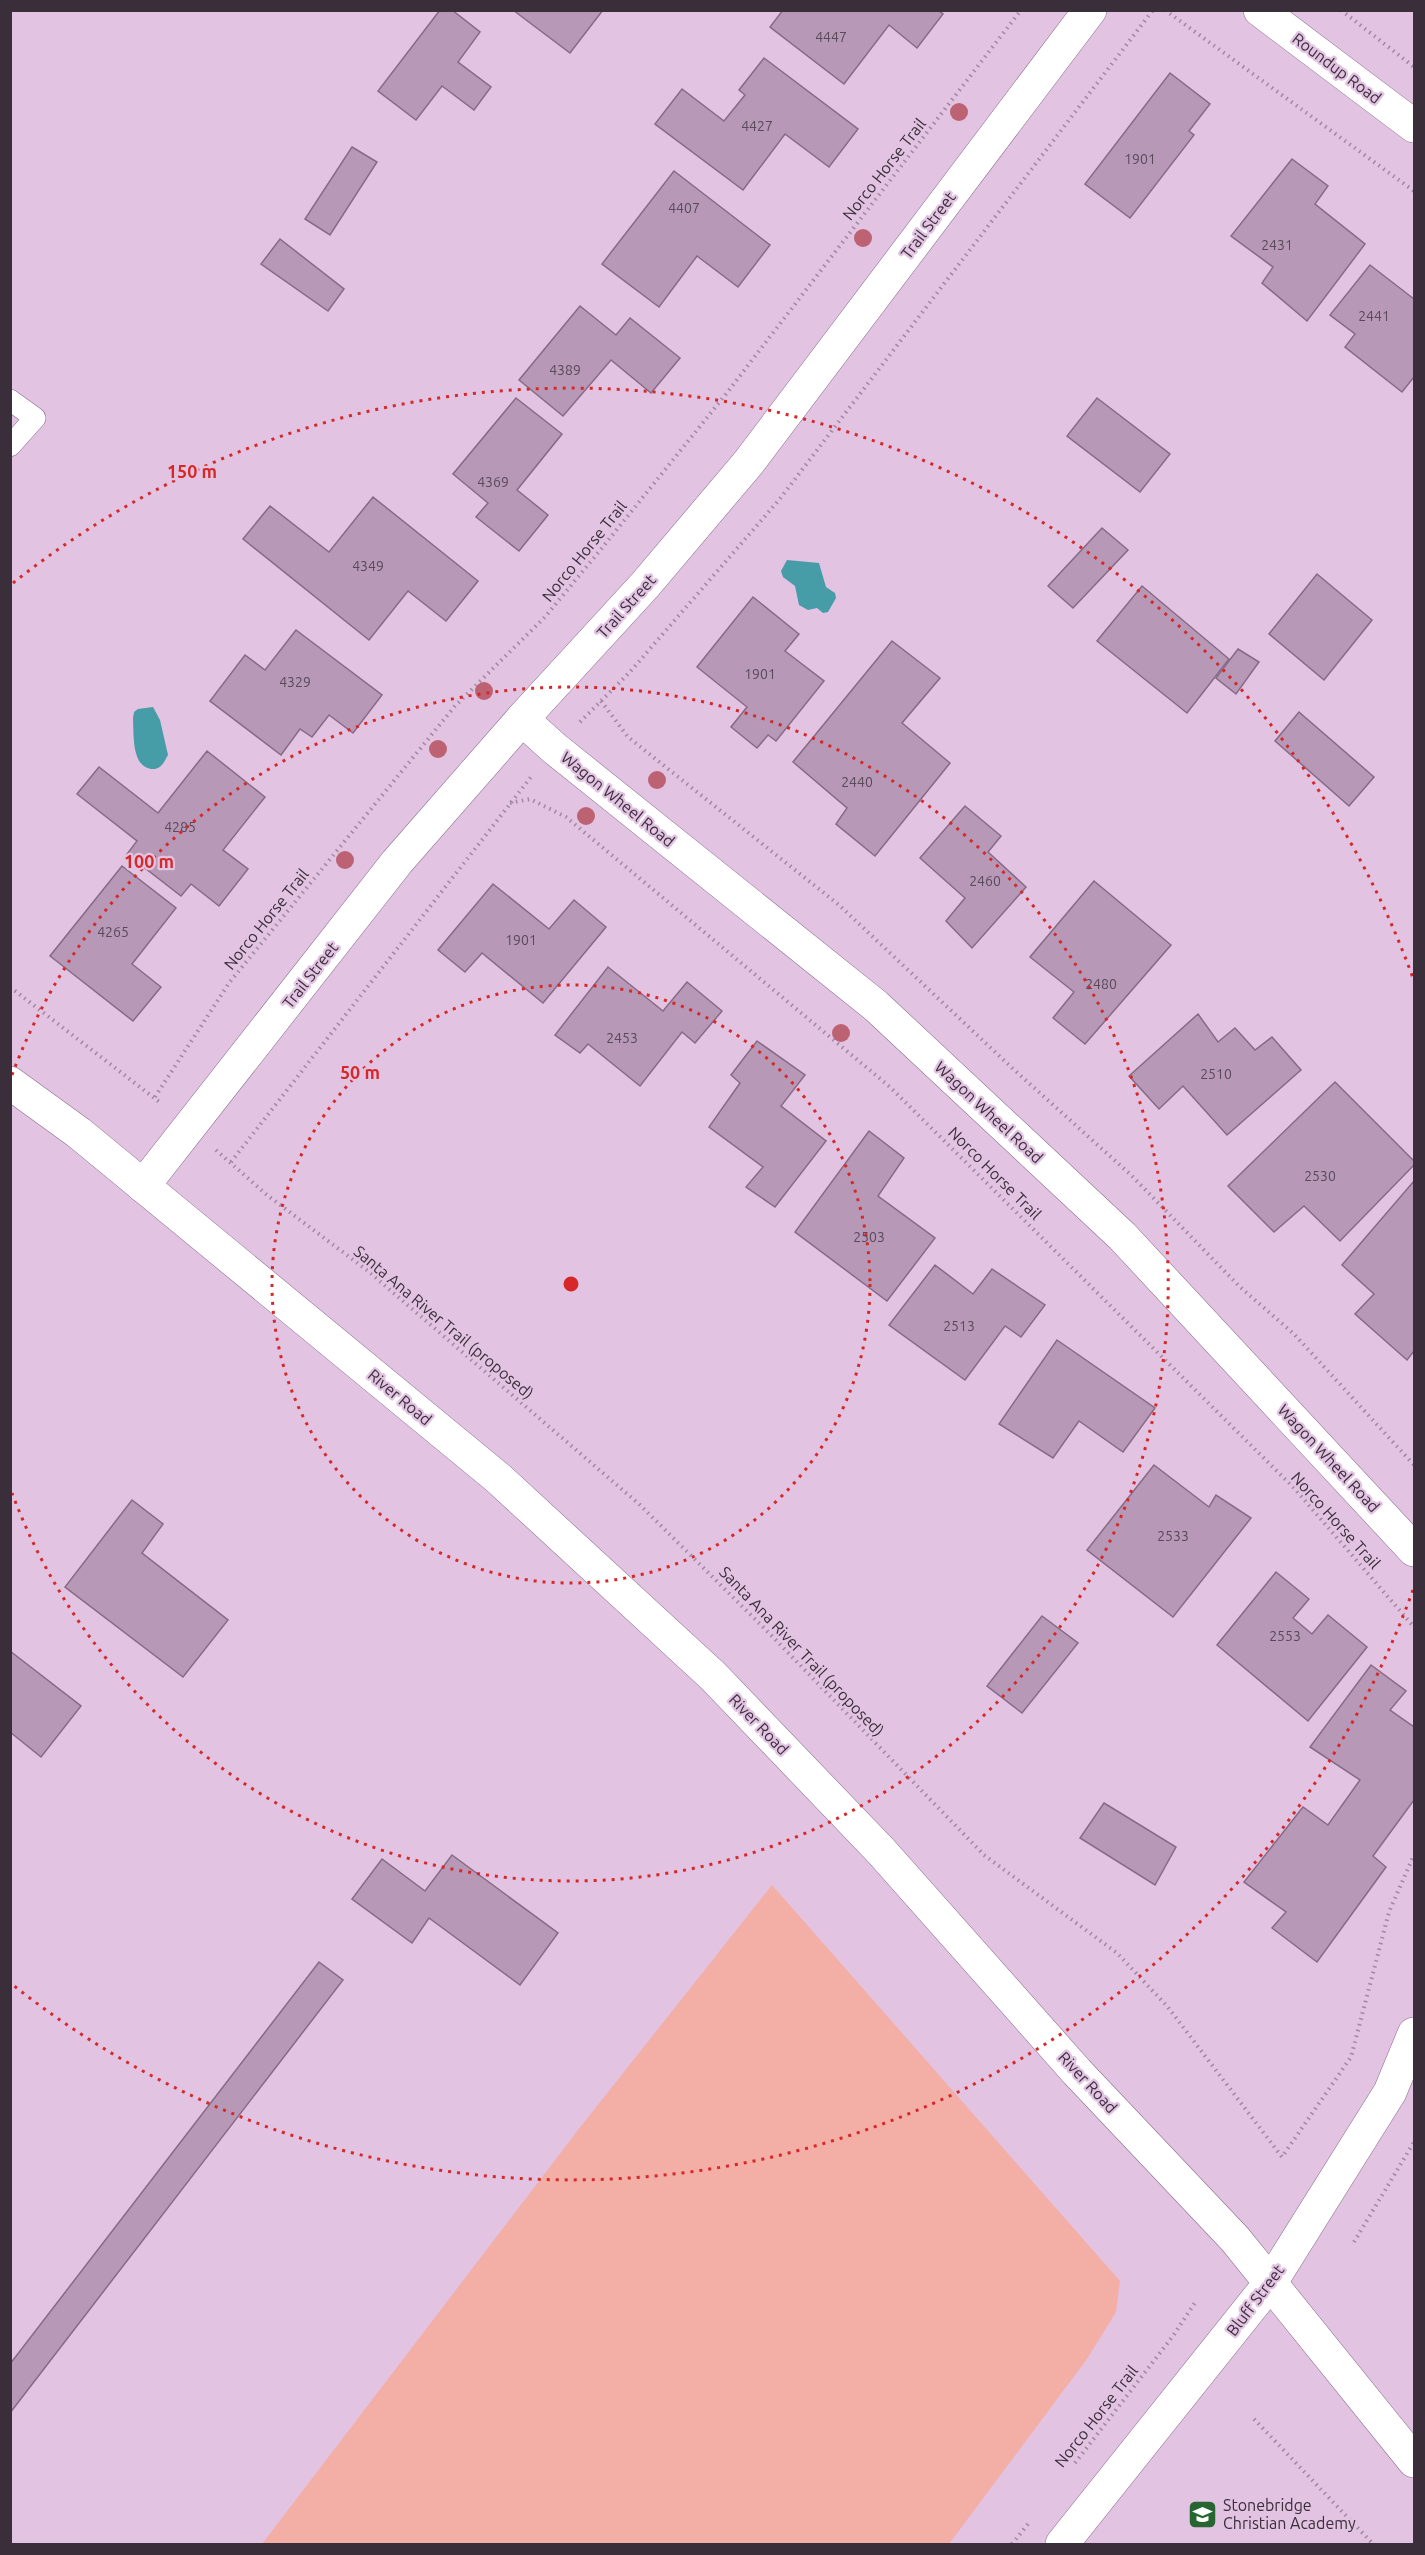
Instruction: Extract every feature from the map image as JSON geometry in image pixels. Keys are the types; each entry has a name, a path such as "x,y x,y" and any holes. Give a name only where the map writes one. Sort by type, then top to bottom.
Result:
{"street":[{"name":"Trail Street","path":"143,1186 397,862 522,719 645,585 749,462 1090,10"},
{"name":"Roundup Road","path":"1260,10 1414,126"},
{"name":"Wagon Wheel Road","path":"522,719 554,748 885,1014 1122,1236 1414,1550"},
{"name":"River Road","path":"10,1083 79,1133 498,1478 713,1676 881,1851 1077,2072 1224,2227 1271,2282 1414,2461"},
{"name":"Bluff Street","path":"1062,2544 1271,2282 1390,2092 1414,2034"}],"lane":[{"path":"10,400 35,418 10,446"}],"path":[{"name":"Norco Horse Trail","path":"155,1098 229,983 455,706 545,616 609,539 726,394 1022,10"},
{"path":"1165,10 1414,191"},
{"path":"1341,10 1414,67"},
{"path":"601,702 628,737 839,905 1010,1066 1132,1176 1240,1287 1294,1334 1414,1465"},
{"name":"Norco Horse Trail","path":"510,803 530,799 566,817 890,1087 1294,1488 1414,1627"},
{"name":"Santa Ana River Trail (proposed)","path":"10,987 155,1098 267,1195 368,1271 639,1504 768,1632 984,1855 1117,1953 1167,2006 1282,2157 1351,2057 1389,1912 1414,1856"},
{"path":"1354,2242 1414,2142"},
{"name":"Norco Horse Trail","path":"1071,2469 1173,2336 1196,2301"},
{"path":"1254,2419 1373,2544"},
{"path":"1012,2544 1034,2516"}],"shaded area":[{"path":"787,560 819,563 826,587 835,593 836,598 828,612 823,613 817,608 808,610 799,605 795,586 783,577 781,571"},
{"path":"153,707 160,720 168,755 160,767 151,769 145,767 137,756 133,718 134,712 138,709"},
{"path":"772,1885 1120,2281 1116,2312 1087,2359 949,2544 262,2544 578,2130"}],"building":[{"path":"440,10 452,10 480,32 458,62 491,87 474,110 442,86 416,120 378,91"},
{"path":"513,10 603,10 570,53"},
{"path":"783,10 938,10 943,14 917,48 889,25 844,84 770,27"},
{"path":"764,58 858,129 829,167 785,134 743,190 655,124 682,89 724,121 745,95 739,90"},
{"path":"1170,73 1210,104 1189,131 1194,135 1130,218 1085,184"},
{"path":"352,147 377,162 330,235 305,219"},
{"path":"1292,159 1328,186 1315,204 1365,244 1307,321 1262,283 1273,267 1231,236"},
{"path":"674,171 770,245 738,287 697,256 659,307 602,264"},
{"path":"280,239 344,289 328,311 261,264"},
{"path":"1370,265 1414,299 1414,377 1402,392 1345,347 1355,334 1330,315"},
{"path":"580,306 616,335 630,318 680,358 651,393 611,360 563,416 519,380"},
{"path":"516,398 562,434 517,490 548,515 519,551 476,517 488,503 453,474"},
{"path":"1097,398 1170,454 1140,492 1067,436"},
{"path":"373,497 478,581 446,621 408,591 369,640 243,539 270,506 329,552"},
{"path":"1102,528 1128,550 1073,608 1048,586"},
{"path":"1317,574 1372,620 1324,680 1269,634"},
{"path":"1142,586 1229,659 1187,713 1097,641"},
{"path":"753,597 799,634 785,651 824,681 776,741 768,735 757,748 731,727 747,707 697,667"},
{"path":"296,630 382,695 353,733 329,715 312,737 300,729 281,755 210,701 245,655 265,670"},
{"path":"892,641 940,678 902,723 950,763 875,856 836,824 847,808 793,762"},
{"path":"1238,649 1259,662 1236,694 1216,678"},
{"path":"1299,712 1374,777 1349,806 1275,741"},
{"path":"207,751 265,797 223,850 248,869 219,906 191,884 181,896 127,854 137,841 77,794 99,767 158,813"},
{"path":"965,806 1001,836 988,852 1026,887 972,948 946,921 965,898 920,858"},
{"path":"122,866 176,908 132,964 161,987 133,1021 50,956"},
{"path":"1094,881 1171,945 1085,1044 1053,1018 1074,992 1030,957"},
{"path":"493,884 549,929 574,900 606,927 543,1003 482,953 465,972 438,950"},
{"path":"608,967 663,1011 687,982 722,1011 695,1043 682,1032 640,1086 588,1044 580,1053 555,1035"},
{"path":"1198,1014 1218,1042 1235,1028 1255,1050 1272,1037 1301,1070 1227,1135 1183,1086 1159,1109 1129,1076"},
{"path":"757,1041 805,1075 781,1106 826,1141 775,1207 746,1187 763,1167 709,1127 740,1083 731,1075"},
{"path":"1335,1082 1414,1161 1414,1165 1340,1241 1304,1206 1274,1232 1228,1186"},
{"path":"869,1131 904,1158 878,1196 935,1238 887,1301 795,1232"},
{"path":"1414,1181 1414,1351 1407,1360 1355,1314 1374,1294 1342,1265"},
{"path":"935,1265 973,1294 992,1269 1045,1305 1021,1337 1005,1326 965,1380 889,1325"},
{"path":"1057,1340 1155,1408 1123,1452 1079,1421 1053,1458 999,1424"},
{"path":"1154,1465 1209,1507 1216,1495 1251,1518 1173,1617 1087,1550"},
{"path":"132,1500 163,1524 142,1553 228,1620 183,1677 65,1587"},
{"path":"1276,1572 1309,1599 1293,1618 1312,1634 1328,1615 1367,1647 1308,1721 1217,1645"},
{"path":"1042,1616 1078,1643 1022,1713 987,1686"},
{"path":"10,1651 81,1706 41,1757 10,1732"},
{"path":"1371,1665 1406,1691 1390,1710 1414,1727 1414,1800 1373,1856 1386,1867 1317,1962 1272,1928 1286,1912 1244,1882 1303,1807 1328,1825 1360,1780 1310,1747"},
{"path":"1104,1803 1176,1847 1155,1885 1080,1838"},
{"path":"452,1855 558,1933 520,1985 429,1918 412,1943 352,1899 382,1859 425,1891"},
{"path":"319,1962 343,1980 10,2413 10,2364"}],"place":[{"name":"Stonebridge Christian Academy","path":"1202,2514"}]}
